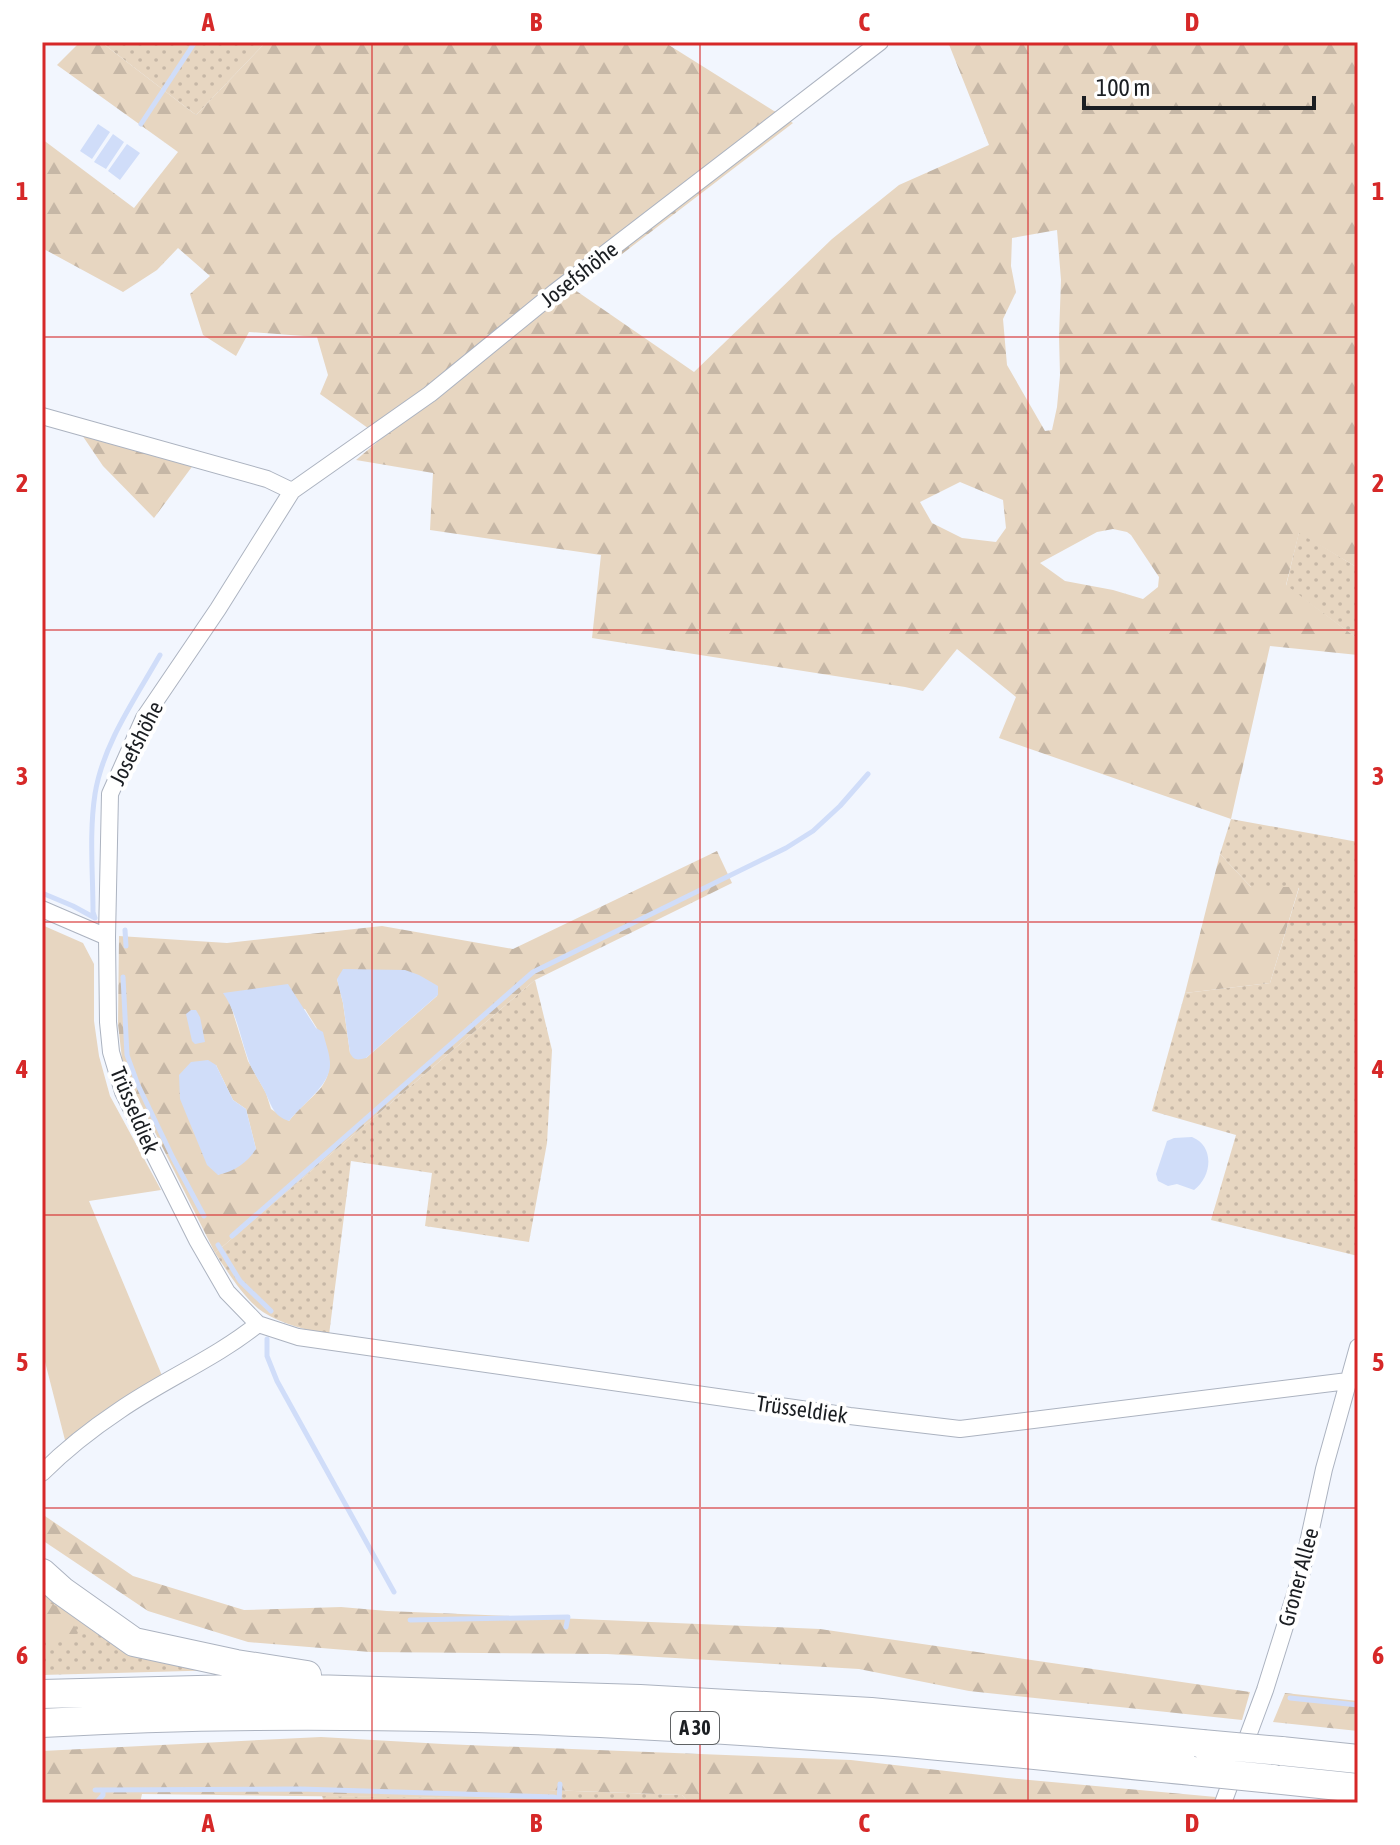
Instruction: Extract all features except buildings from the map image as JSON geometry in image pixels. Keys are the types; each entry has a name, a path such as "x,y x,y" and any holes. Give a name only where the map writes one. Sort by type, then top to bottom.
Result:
{"highway":[{"path":"42,1573 62,1591 134,1642 236,1664 303,1674 374,1691"},
{"name":"A 30","path":"42,1694 279,1688 640,1699 871,1712 1358,1759"},
{"name":"A 30","path":"42,1723 281,1715 468,1718 672,1727 871,1740 1358,1788"}],"street":[{"name":"Josefshöhe","path":"107,937 110,794 144,718 227,596 292,491 430,394 860,48 880,42"},
{"path":"42,416 267,479 292,491"},
{"path":"42,909 107,937"},
{"name":"Trüsseldiek","path":"107,937 111,1052 123,1092 175,1198 227,1292 258,1324 298,1337 364,1347 960,1429 1348,1381"},
{"path":"42,1473 120,1409 238,1341 258,1324"},
{"name":"Groner Allee","path":"1223,1803 1265,1690 1301,1575 1324,1469 1358,1347"}],"green space":[{"path":"80,42 101,42 196,115 266,42 664,42 793,123 575,290 694,372 832,239 899,185 989,145 948,42 1358,42 1358,568 1299,533 1286,585 1358,639 1358,655 1270,646 1231,819 999,738 1016,697 957,649 923,691 592,638 601,555 430,530 433,473 356,460 382,438 320,394 328,375 317,337 249,332 236,356 203,335 190,294 210,276 178,248 157,270 123,292 42,248 42,139 134,208 178,152 57,65","holes":["1057,230 1061,280 1060,375 1052,430 1045,431 1007,365 1003,319 1016,292 1011,266 1012,238","960,482 1003,500 1006,528 996,542 962,538 932,523 920,502","1113,529 1131,535 1159,577 1158,587 1143,599 1065,581 1040,563 1097,532"]},
{"path":"101,42 266,42 196,115"},
{"path":"82,435 194,464 154,518 103,466"},
{"path":"1299,532 1358,568 1358,639 1286,586"},
{"path":"1231,819 1358,842 1358,1256 1211,1220 1236,1135 1152,1111 1185,993 1270,983 1299,888 1251,887 1220,854"},
{"path":"717,851 732,883 535,980 215,1253 134,1090 122,1059 118,1024 119,936 227,943 382,926 513,949","holes":["337,979 437,996 366,1058 350,1053","230,1003 305,1009 326,1048 329,1068 320,1089 289,1121 271,1109 266,1093 248,1061","216,1065 233,1100 246,1109 256,1149 218,1175"]},
{"path":"1220,854 1251,887 1299,887 1270,983 1185,993"},
{"path":"42,925 83,943 94,964 94,1021 99,1056 110,1096 161,1190 89,1201 163,1378 66,1444 42,1350"},
{"path":"535,980 552,1050 547,1143 529,1242 425,1226 432,1173 351,1161 329,1335 286,1323 256,1307 215,1253"},
{"path":"42,1514 133,1576 244,1610 341,1607 820,1629 1250,1692 1242,1720 969,1691 859,1669 607,1654 370,1652 248,1642 148,1611 42,1540"},
{"path":"42,1585 224,1670 42,1675"},
{"path":"42,1600 66,1610 78,1633 69,1642 42,1639"},
{"path":"1285,1693 1358,1701 1358,1731 1273,1722"},
{"path":"321,1737 851,1760 1216,1797 1213,1803 689,1803 682,1795 548,1790 548,1799 142,1794 140,1803 42,1803 42,1751"},
{"path":"548,1790 682,1795 689,1803 324,1803 322,1796 547,1799"}],"water":[{"path":"98,124 110,132 92,159 80,151"},
{"path":"113,134 124,142 106,169 94,162"},
{"path":"127,144 140,153 120,180 108,171"},
{"path":"343,969 405,970 438,986 438,995 366,1058 356,1059 350,1053 337,979"},
{"path":"288,984 316,1028 323,1032 330,1064 321,1087 289,1121 274,1110 252,1068 235,1017 223,993"},
{"path":"196,1010 200,1017 205,1042 195,1044 192,1041 186,1014"},
{"path":"208,1060 216,1065 233,1100 246,1109 256,1149 240,1166 218,1175 207,1165 180,1099 179,1075 191,1062"},
{"path":"1192,1137 1205,1147 1208,1162 1205,1178 1194,1190 1177,1184 1168,1186 1158,1181 1156,1174 1167,1141"}],"waterway":[{"path":"141,124 195,42"},
{"path":"95,918 92,838 99,775 121,722 160,655"},
{"path":"232,1236 533,972 786,848 813,831 868,774"},
{"path":"42,893 95,918"},
{"path":"125,930 126,946"},
{"path":"123,977 127,1055 138,1085 204,1216"},
{"path":"218,1245 240,1281 271,1311"},
{"path":"267,1339 267,1356 277,1381 394,1592"},
{"path":"410,1620 568,1617 566,1627"},
{"path":"1290,1698 1358,1705"},
{"path":"560,1784 561,1803"},
{"path":"95,1790 300,1789 559,1799"},
{"path":"96,1803 103,1791"}]}
